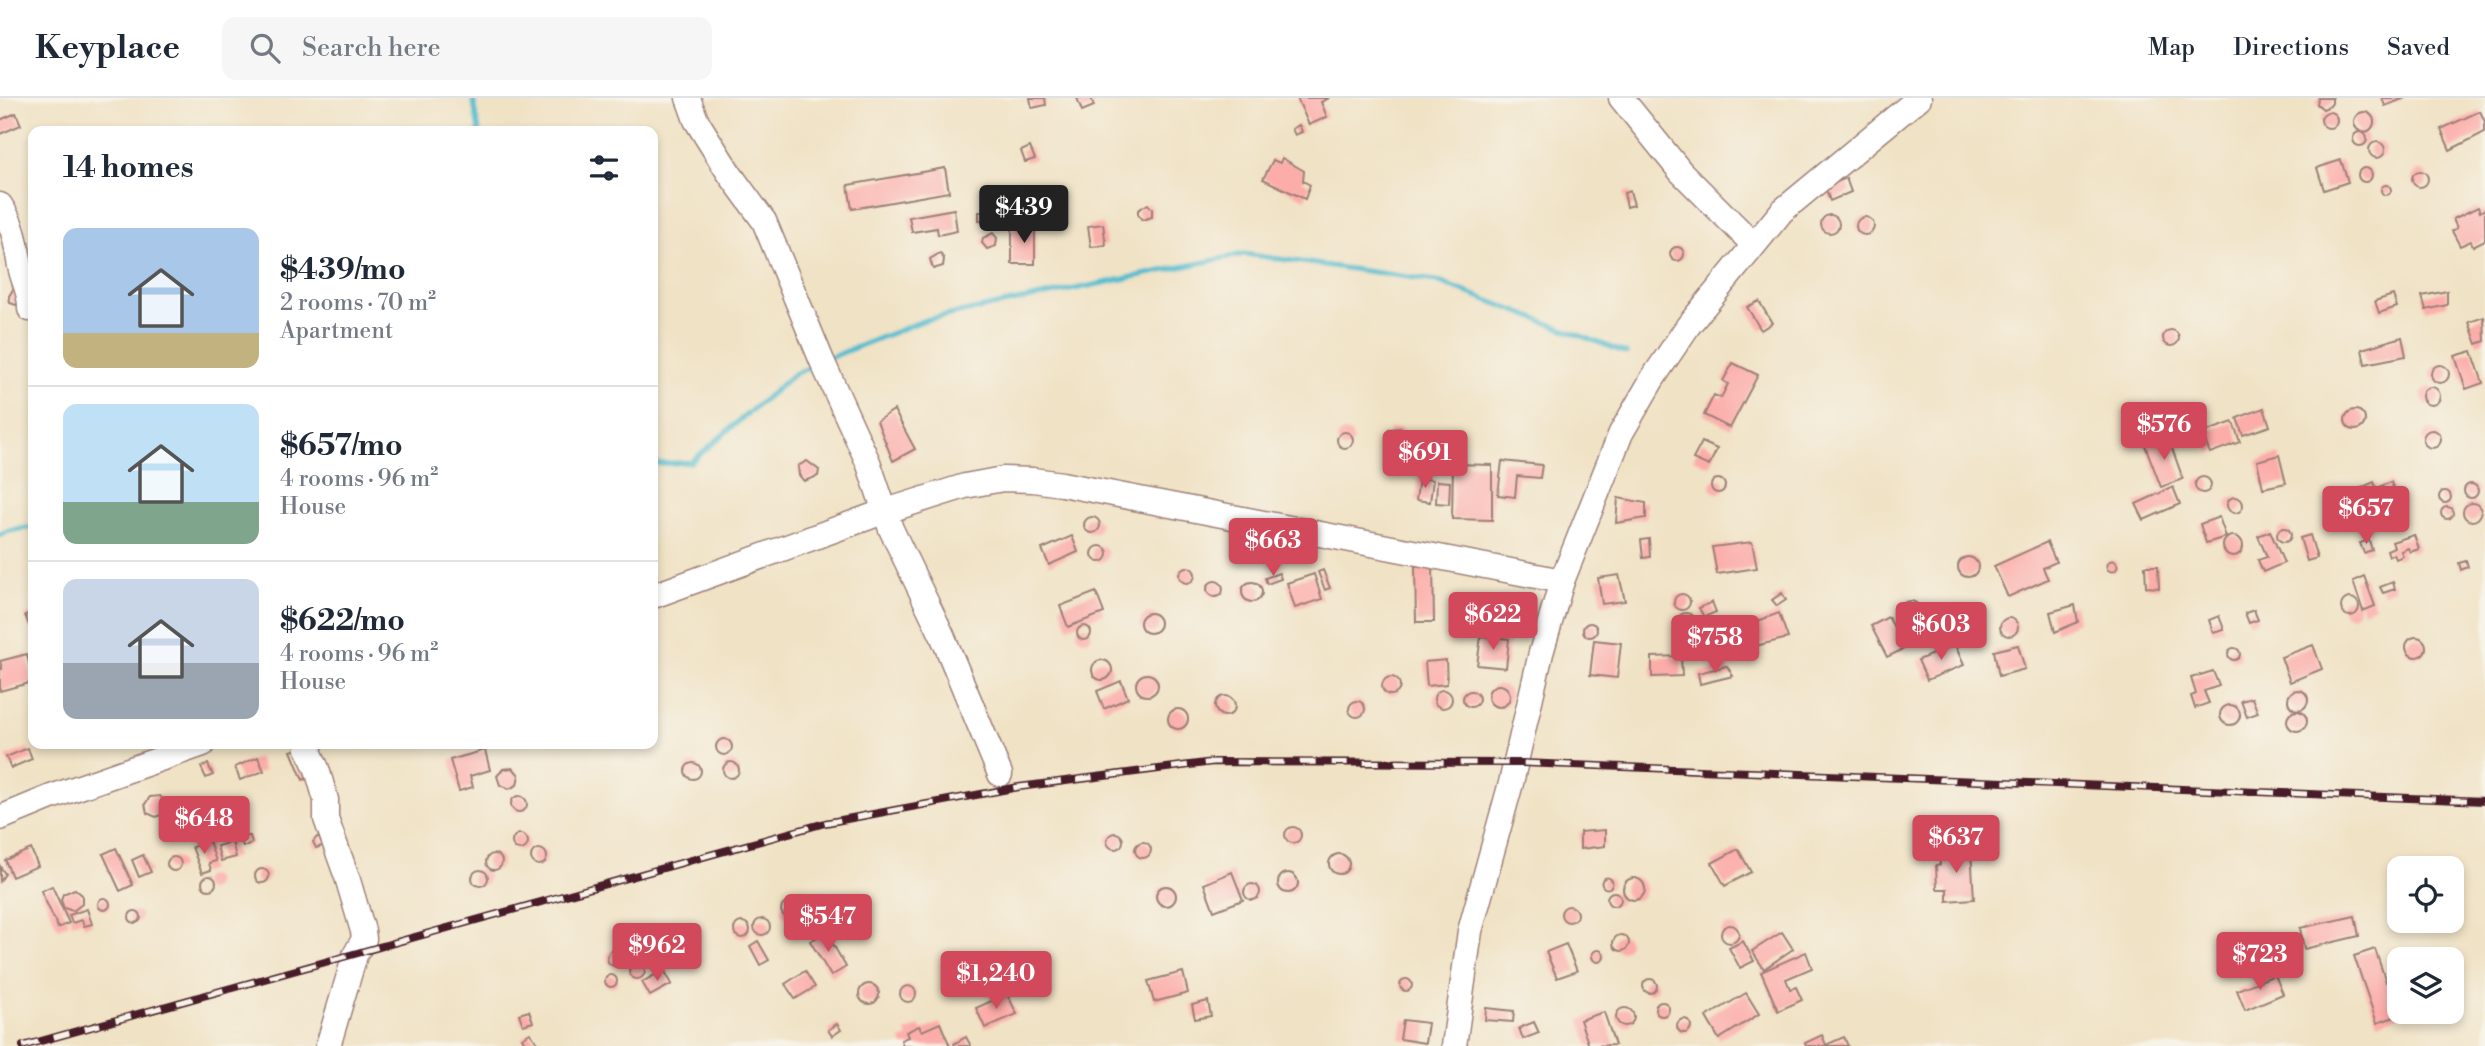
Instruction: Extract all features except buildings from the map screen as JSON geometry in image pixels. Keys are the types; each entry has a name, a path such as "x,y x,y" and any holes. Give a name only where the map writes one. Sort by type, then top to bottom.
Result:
{"street":[{"path":"688,98 696,120 729,173 764,221 822,361 868,462 883,512 942,635 1000,774"},
{"path":"1620,98 1681,172 1753,244"},
{"path":"1454,1046 1470,931 1511,783 1541,653 1562,581 1616,444 1637,404 1688,326 1753,244 1782,211 1919,98"},
{"path":"0,205 12,225 20,268 28,291"},
{"path":"658,594 883,512 965,486 1003,479 1033,480 1562,581"},
{"path":"1,818 51,797 189,749"},
{"path":"308,749 326,800 326,819 363,931 363,939 355,955 328,1046"}],"waterway":[{"path":"473,98 478,126"},
{"path":"829,358 925,320 1244,254 1437,281 1626,353"},
{"path":"658,464 691,462 794,374 817,364"},
{"path":"0,535 28,528"}],"railway":[{"path":"23,1046 825,823 1019,787 1213,762 1522,763 2485,801"}]}
